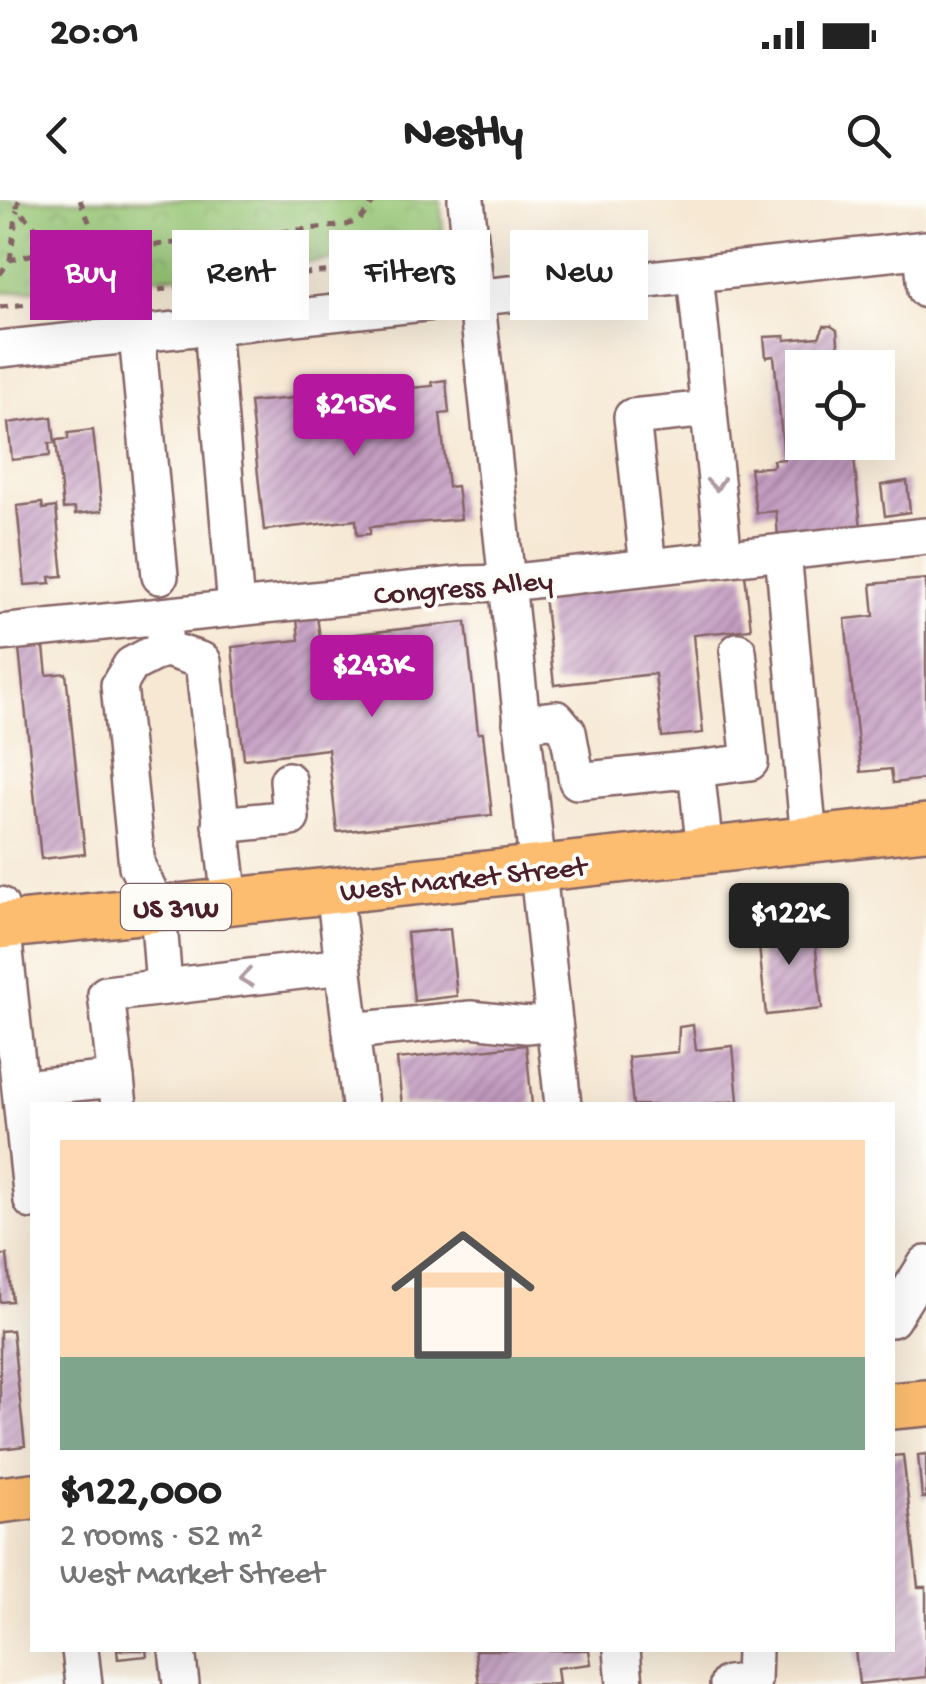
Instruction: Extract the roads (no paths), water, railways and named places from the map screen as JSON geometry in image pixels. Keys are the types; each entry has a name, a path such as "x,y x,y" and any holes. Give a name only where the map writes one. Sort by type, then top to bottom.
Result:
{"main road":[{"name":"West Market Street","path":"1,919 230,902 926,827"},
{"path":"895,1406 926,1403"},
{"path":"0,1500 30,1496"}],"street":[{"path":"466,200 469,230"},
{"path":"490,296 924,249 926,290"},
{"path":"695,274 724,559"},
{"path":"0,349 329,314"},
{"path":"477,320 563,1102"},
{"path":"212,327 236,608"},
{"path":"137,335 160,576"},
{"path":"648,568 632,416 708,409"},
{"name":"Congress Alley","path":"0,633 164,632 236,608 506,583 926,536"},
{"path":"783,552 809,840"},
{"path":"164,988 158,909 137,866 119,685 131,665 164,632 202,661 230,902"},
{"path":"738,651 750,762"},
{"path":"521,722 558,720 568,732 577,781 803,757"},
{"path":"696,769 705,851"},
{"path":"220,826 291,818 288,780"},
{"path":"334,890 360,1102"},
{"path":"1,919 30,1180"},
{"path":"21,1088 118,1092 106,994 343,966"},
{"path":"351,1031 470,1018 526,1025 554,1022"},
{"path":"895,1314 926,1264"},
{"path":"80,1652 84,1684"},
{"path":"177,1652 181,1684"},
{"path":"622,1652 625,1684"},
{"path":"728,1684 753,1681 754,1652"}]}
